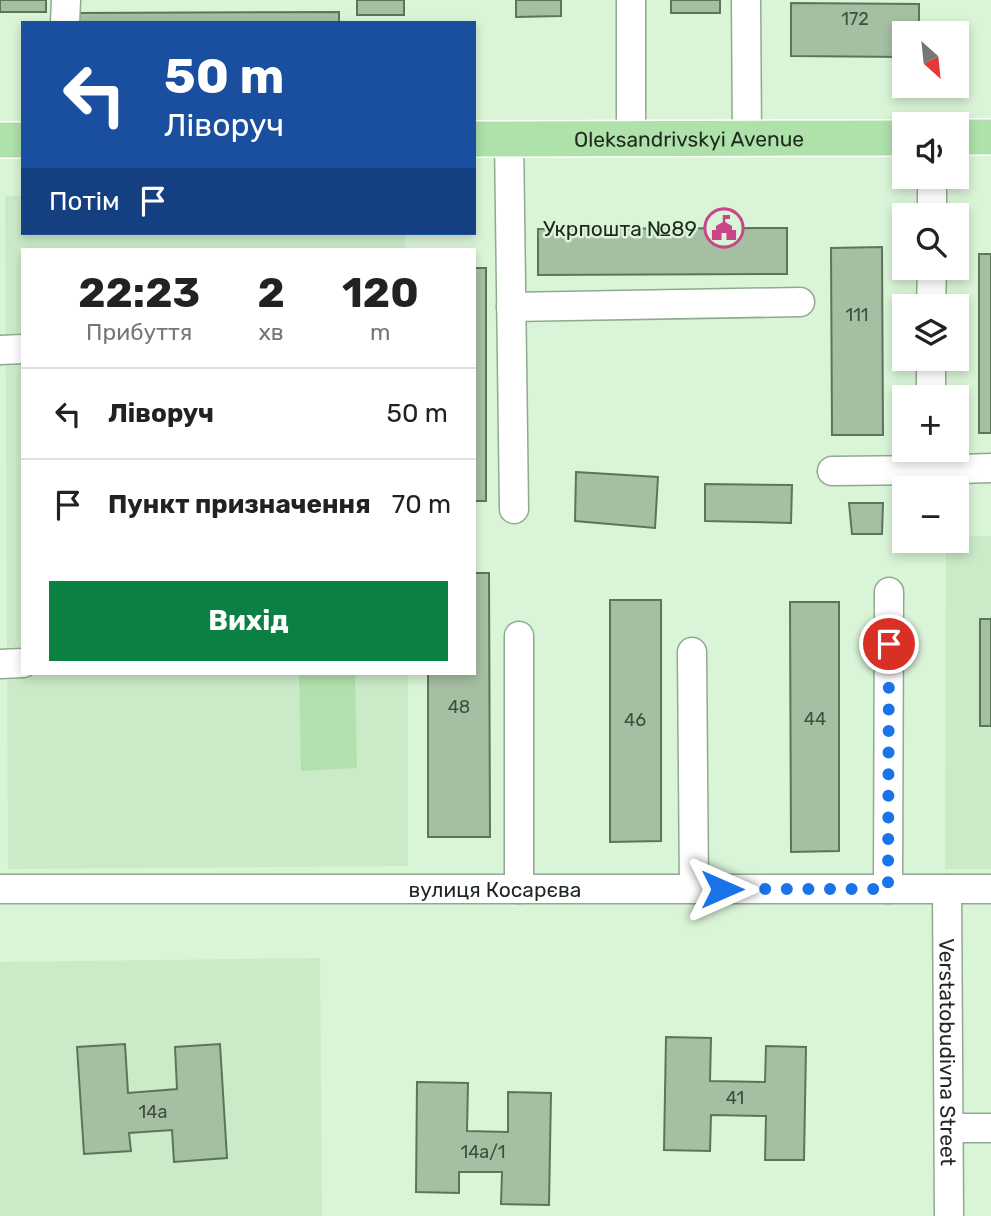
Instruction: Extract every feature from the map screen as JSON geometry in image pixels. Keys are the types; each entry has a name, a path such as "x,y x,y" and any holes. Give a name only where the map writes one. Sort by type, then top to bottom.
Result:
{"main road":[{"path":"969,137 991,137"},
{"name":"Oleksandrivskyi Avenue","path":"476,139 892,138"},
{"path":"0,140 21,140"}],"street":[{"path":"65,0 65,21"},
{"path":"631,0 631,138"},
{"path":"746,0 747,138"},
{"path":"509,138 513,509"},
{"path":"511,307 800,302"},
{"path":"0,350 21,349"},
{"path":"832,471 913,462"},
{"path":"946,462 991,468"},
{"path":"888,889 889,592"},
{"path":"519,636 519,889"},
{"path":"692,652 694,889"},
{"path":"0,664 21,663"},
{"name":"вулиця Косарєва","path":"0,889 991,889"},
{"name":"Verstatobudivna Street","path":"947,889 949,1216"},
{"path":"949,1128 991,1128"}],"shaded area":[{"path":"5,196 21,196 21,235 405,235 405,248 21,248 21,675 408,675 408,866 8,869"},
{"path":"969,536 991,536 991,869 945,869 946,553 969,553"},
{"path":"299,675 355,675 357,768 301,771"},
{"path":"320,958 322,1216 0,1216 0,962"}],"building":[{"path":"0,0 46,0 46,12 0,12"},
{"path":"357,0 404,0 404,15 357,15"},
{"path":"516,0 561,0 561,16 516,17"},
{"path":"671,0 720,0 720,13 671,13"},
{"path":"791,3 919,4 919,21 892,21 892,57 791,56"},
{"path":"339,12 339,21 74,21 74,13"},
{"path":"787,228 787,274 538,275 538,229"},
{"path":"882,247 883,435 832,435 831,248"},
{"path":"979,254 991,254 991,433 979,433"},
{"path":"476,268 486,268 486,501 476,501"},
{"path":"576,472 658,477 655,528 575,521"},
{"path":"705,484 792,485 791,523 705,521"},
{"path":"849,503 883,503 882,534 852,534"},
{"path":"476,573 489,573 490,837 428,837 428,675 476,675"},
{"path":"610,600 661,600 661,841 610,842"},
{"path":"790,602 839,602 839,851 791,852"},
{"path":"980,619 991,619 991,726 980,726"},
{"path":"666,1037 711,1038 710,1081 765,1082 766,1046 806,1047 804,1160 765,1160 766,1116 711,1115 710,1151 664,1150"},
{"path":"125,1044 128,1093 177,1089 175,1047 220,1044 227,1158 174,1162 172,1130 129,1133 131,1151 84,1154 77,1047"},
{"path":"417,1082 468,1083 467,1131 508,1132 508,1092 551,1093 549,1205 501,1204 502,1172 459,1172 459,1193 416,1192"}],"place":[{"name":"Укрпошта №89","path":"724,228"}],"route":[{"path":"722,889 888,889 889,644"}]}
